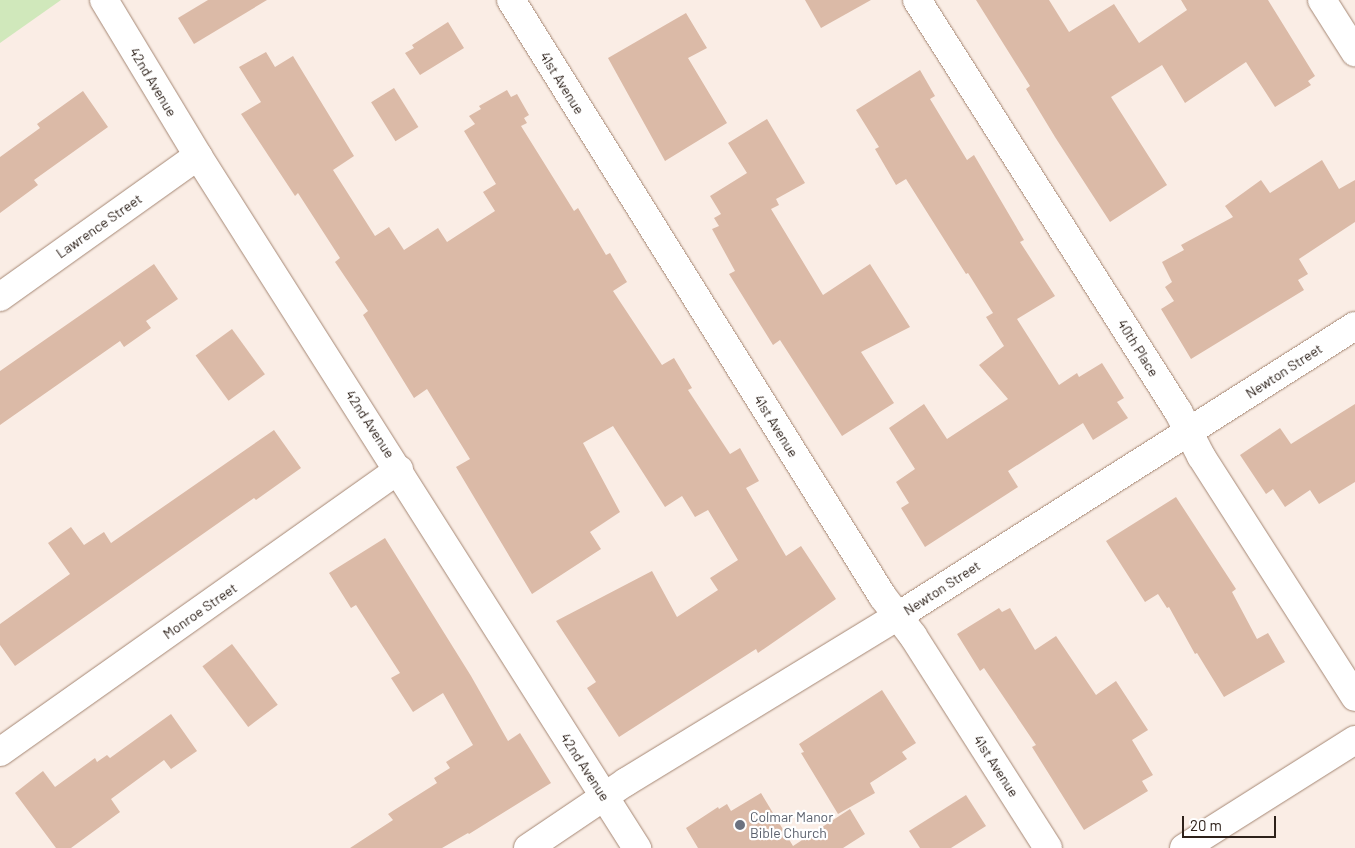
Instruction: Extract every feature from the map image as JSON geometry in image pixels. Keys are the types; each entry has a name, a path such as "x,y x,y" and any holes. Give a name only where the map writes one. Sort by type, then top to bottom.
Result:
{"street":[{"name":"42nd Avenue","path":"104,0 198,156 399,470 590,778 604,796 637,848"},
{"name":"41st Avenue","path":"510,0 883,597 913,636 1048,848"},
{"name":"40th Place","path":"917,0 1173,402 1201,456 1355,698"},
{"path":"1322,0 1355,52"},
{"name":"Lawrence Street","path":"0,297 198,156"},
{"name":"Newton Street","path":"528,848 604,796 898,616 1355,326"},
{"name":"Monroe Street","path":"0,752 399,470"},
{"path":"1184,848 1355,740"}],"green space":[{"path":"0,0 61,0 0,43"}],"building":[{"path":"208,0 267,0 194,44 178,18"},
{"path":"805,0 871,0 821,28"},
{"path":"976,0 1049,0 1069,32 1114,4 1139,43 1187,10 1181,0 1268,0 1315,76 1308,81 1311,85 1275,107 1246,62 1185,103 1162,65 1111,97 1167,185 1110,222 1026,89 1030,86"},
{"path":"686,13 707,48 688,58 727,123 665,161 608,58"},
{"path":"448,22 464,48 420,75 405,53 414,48 412,45"},
{"path":"266,52 275,67 293,56 354,156 333,170 375,236 389,227 404,250 438,228 447,242 495,211 483,192 496,184 464,131 475,124 469,116 481,109 479,106 507,90 511,97 517,94 529,115 524,118 527,123 521,126 574,211 578,208 606,255 610,253 627,282 613,291 662,365 674,358 692,388 688,390 730,454 740,448 759,481 746,488 786,556 801,546 836,599 758,653 756,649 619,737 587,688 596,682 556,621 652,571 677,617 718,590 710,578 738,560 708,510 695,517 682,496 665,507 613,426 583,443 620,512 590,532 601,549 532,594 456,467 470,459 427,389 414,398 363,315 368,311 335,262 340,258 298,193 295,196 241,114 261,102 239,67"},
{"path":"920,70 935,96 930,99 967,160 974,155 1024,240 1020,242 1055,296 1017,319 1059,385 1077,373 1079,377 1102,363 1124,398 1117,402 1128,418 1093,440 1083,423 1008,471 1018,487 925,547 901,508 909,503 896,482 915,469 889,428 924,404 947,439 1008,399 979,365 1004,346 986,317 993,313 906,179 896,185 875,149 879,147 856,110"},
{"path":"394,88 418,127 395,141 371,102"},
{"path":"83,91 108,127 34,180 38,185 0,213 0,157 40,128 37,124"},
{"path":"767,119 805,183 776,199 779,205 771,209 823,295 870,264 910,327 861,352 894,403 842,436 780,340 773,345 729,274 735,271 712,229 719,226 714,218 721,214 710,196 747,173 728,143"},
{"path":"1322,160 1339,189 1355,180 1355,222 1299,259 1308,274 1298,280 1304,290 1191,359 1161,309 1174,301 1165,287 1172,282 1162,262 1184,250 1181,245 1233,217 1225,206 1261,180 1270,193"},
{"path":"154,264 178,299 146,321 151,328 124,347 120,341 0,425 0,371"},
{"path":"232,329 265,374 229,401 196,355"},
{"path":"1355,404 1355,482 1319,504 1310,490 1285,507 1273,489 1266,494 1240,455 1280,428 1291,444"},
{"path":"274,430 301,468 256,500 254,498 15,666 0,645 0,624 70,574 48,543 71,527 84,545 104,532 111,543"},
{"path":"1176,497 1236,589 1232,592 1257,639 1268,633 1285,662 1224,697 1197,653 1195,654 1169,607 1167,608 1158,594 1145,602 1106,541"},
{"path":"385,538 471,676 508,741 520,733 551,783 469,834 442,848 350,848 393,820 388,814 437,783 434,778 450,768 446,762 473,745 443,693 413,712 391,678 400,673 356,605 351,608 329,573"},
{"path":"999,608 1002,612 1010,608 1035,650 1056,636 1096,695 1116,681 1148,730 1132,740 1153,775 1142,781 1148,791 1084,830 1032,747 1036,745 984,668 980,671 957,634"},
{"path":"232,644 278,705 248,727 202,666"},
{"path":"882,690 916,743 902,752 907,759 870,783 875,793 838,814 801,753 804,752 799,744"},
{"path":"171,714 197,751 171,769 164,760 111,799 120,812 71,848 56,848 15,793 43,771 55,787 95,758 97,762 107,755 110,758"},
{"path":"761,793 793,846 850,809 865,834 843,848 698,848 686,828 718,807 719,809 727,804 731,811"},
{"path":"966,795 986,826 951,848 920,848 909,831"}],"place":[{"name":"Colmar Manor Bible Church","path":"740,825"}]}
